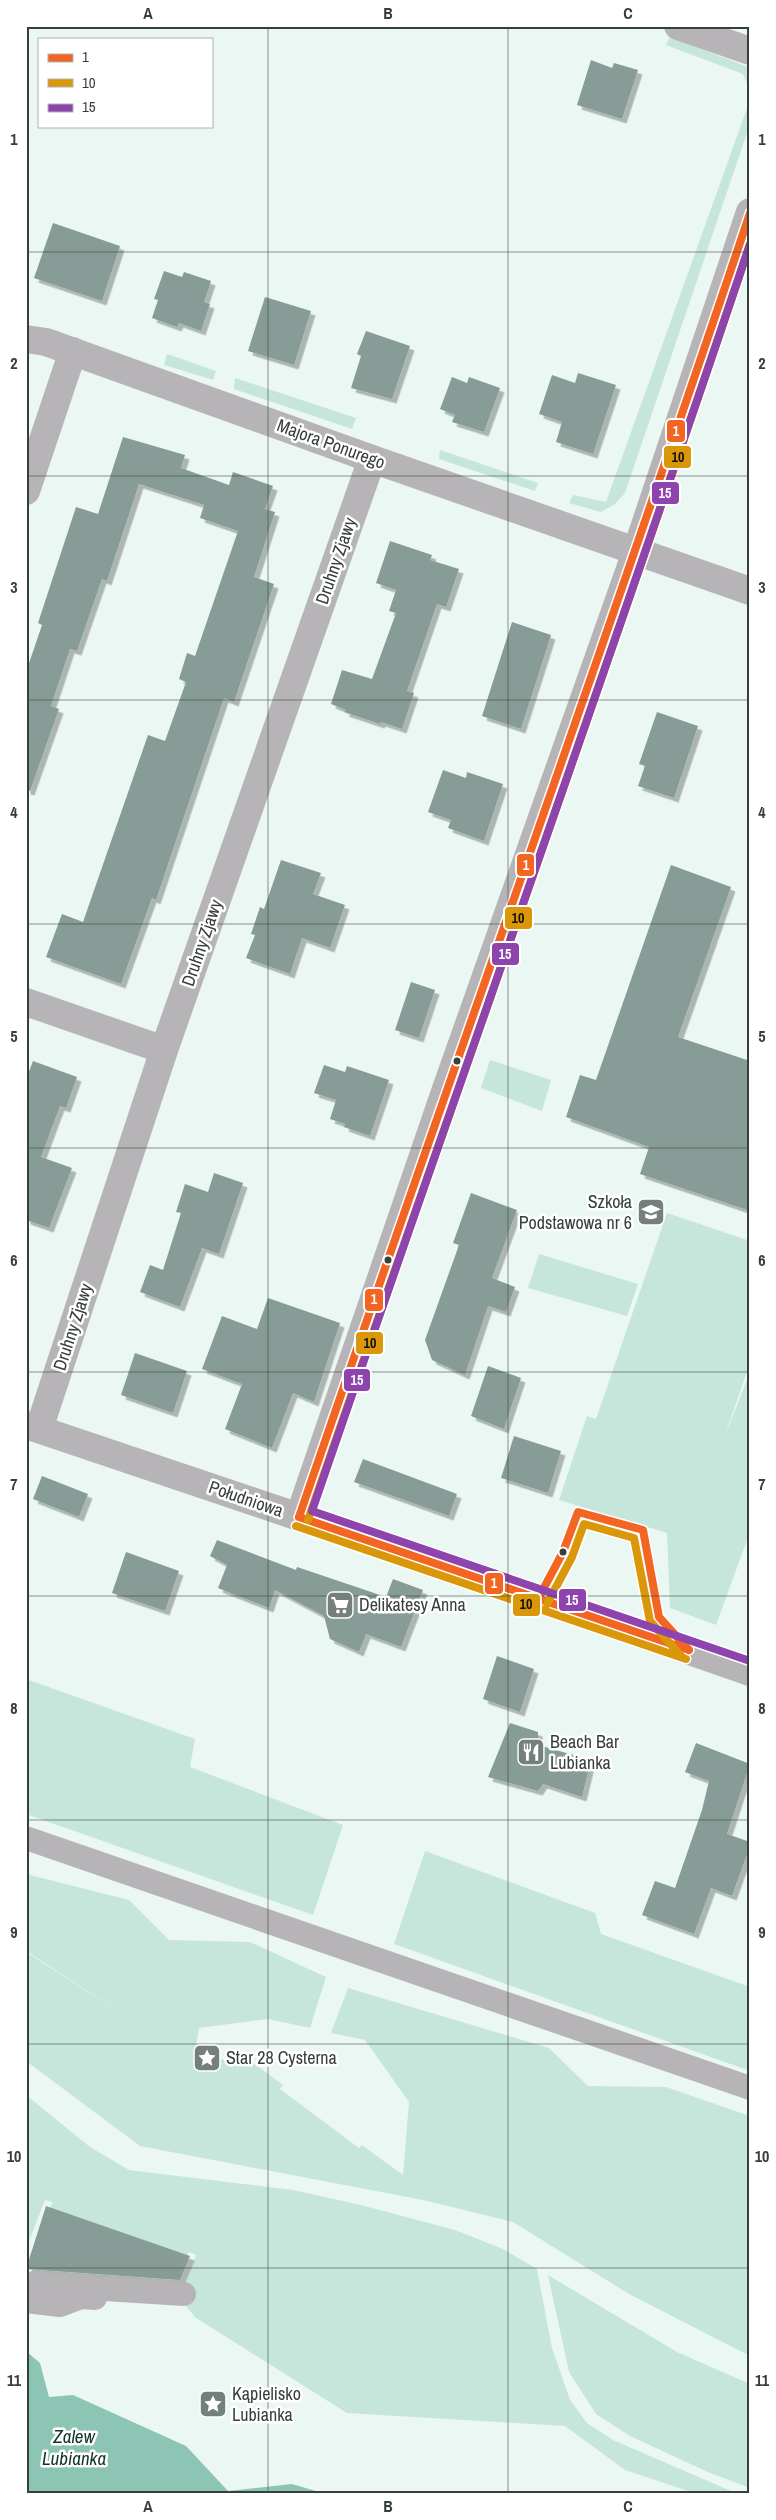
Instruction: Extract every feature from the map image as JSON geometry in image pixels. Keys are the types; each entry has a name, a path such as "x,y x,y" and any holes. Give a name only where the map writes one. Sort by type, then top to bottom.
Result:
{"street":[{"path":"678,26 750,51"},
{"path":"299,1517 446,1089 636,552 750,212"},
{"name":"Majora Ponurego","path":"26,339 46,342 73,351 372,459 750,591"},
{"path":"26,491 73,351"},
{"name":"Druhny Zjawy","path":"32,1427 372,459"},
{"path":"26,1002 164,1050"},
{"name":"Południowa","path":"32,1427 472,1575 750,1672"},
{"path":"26,1838 750,2088"},
{"path":"26,2284 177,2299 80,2297 60,2305 26,2301"}],"shaded area":[{"path":"670,37 750,68 750,91 743,74 666,45"},
{"path":"750,100 750,124 625,493 615,504 601,512 569,503 573,495 606,502"},
{"path":"167,354 216,371 213,380 164,365"},
{"path":"235,378 356,418 352,429 234,389"},
{"path":"440,450 538,483 535,491 439,459"},
{"path":"490,1060 551,1080 542,1111 481,1088"},
{"path":"667,1213 750,1241 750,1363 724,1438 750,1372 750,1532 716,1625 670,1608 667,1533 559,1500 587,1416 596,1419"},
{"path":"539,1254 638,1284 627,1316 528,1288"},
{"path":"26,1679 195,1739 190,1767 343,1825 313,1915 26,1814"},
{"path":"425,1851 595,1913 601,1934 750,1987 750,2071 394,1944"},
{"path":"26,1874 129,1900 169,1940 250,1942 326,1977 310,2028 268,2019 199,2028 194,2057 252,2062 283,2085 280,2089 359,2148 362,2145 403,2175 409,2102 365,2040 331,2033 348,1988 549,2048 588,2086 666,2087 750,2116 750,2356 629,2294 513,2222 423,2200 140,2146 26,2061 26,1952 135,2022 26,1951"},
{"path":"26,2095 90,2147 129,2170 293,2190 361,2205 455,2230 503,2249 537,2269 552,2348 570,2400 587,2423 613,2440 738,2494 697,2494 625,2470 565,2426 347,2413 196,2318 185,2305 185,2283 196,2255 189,2252 177,2277 32,2265 52,2202 45,2200 26,2249"},
{"path":"548,2275 677,2352 750,2384 750,2488 710,2473 630,2436 596,2414 569,2372"}],"water":[{"name":"Zalew Lubianka","path":"26,2351 40,2363 49,2397 73,2395 186,2446 228,2491 292,2484 326,2494 26,2494"}],"building":[{"path":"591,60 612,68 614,63 638,70 622,119 577,105"},
{"path":"53,223 120,246 102,301 34,278"},
{"path":"164,271 182,277 184,272 211,281 204,302 210,304 201,331 179,323 177,327 152,318 158,300 154,299"},
{"path":"265,297 311,311 294,365 248,351"},
{"path":"366,331 410,346 392,399 351,388 361,356 357,354"},
{"path":"578,373 616,385 593,454 556,442 562,422 539,414 552,375 575,383"},
{"path":"452,377 467,383 469,377 500,388 484,432 452,422 455,415 440,409"},
{"path":"123,437 185,455 181,468 229,485 233,472 273,486 265,509 275,512 254,577 274,584 234,702 224,698 156,900 152,898 121,984 46,957 62,914 83,922 148,735 165,741 186,682 179,679 187,653 195,656 238,531 200,518 204,505 139,484 107,581 102,579 77,651 70,649 51,706 59,709 30,791 26,790 26,672 42,625 38,623 76,507 98,514"},
{"path":"390,541 432,555 430,560 459,569 446,607 437,604 407,691 414,693 402,729 344,712 346,710 331,704 342,670 372,679 396,613 389,611 396,590 376,583"},
{"path":"512,622 551,635 521,729 482,716"},
{"path":"657,712 698,726 674,798 638,786 645,766 639,764"},
{"path":"443,770 466,778 467,772 503,784 484,841 448,828 451,820 428,812"},
{"path":"281,860 321,873 313,894 345,905 330,948 302,938 290,974 246,958 255,935 251,934 260,907 264,909"},
{"path":"671,865 731,887 678,1037 750,1061 750,1211 640,1174 649,1147 566,1117 580,1075 596,1080"},
{"path":"411,982 435,990 419,1038 395,1030"},
{"path":"33,1061 77,1077 66,1108 60,1106 41,1157 72,1168 49,1228 26,1220 26,1079"},
{"path":"324,1065 345,1072 347,1066 389,1080 370,1136 344,1127 345,1124 330,1119 336,1100 314,1093"},
{"path":"214,1173 243,1183 219,1254 202,1248 180,1307 140,1292 150,1265 163,1270 181,1213 176,1212 185,1184 208,1192"},
{"path":"471,1193 517,1210 492,1278 515,1287 506,1312 488,1306 465,1375 432,1360 425,1340 459,1245 453,1243"},
{"path":"268,1298 340,1323 314,1402 293,1393 272,1448 225,1429 242,1384 202,1369 222,1316 257,1329"},
{"path":"135,1353 187,1371 173,1413 121,1395"},
{"path":"488,1366 521,1378 504,1429 471,1416"},
{"path":"514,1436 561,1451 548,1493 501,1478"},
{"path":"363,1459 457,1494 449,1516 354,1482"},
{"path":"42,1476 88,1494 79,1517 33,1499"},
{"path":"217,1540 296,1570 297,1567 386,1597 393,1579 423,1590 401,1647 366,1634 359,1652 330,1639 324,1616 275,1590 269,1608 218,1588 227,1565 210,1556"},
{"path":"126,1552 179,1571 165,1611 112,1593"},
{"path":"497,1656 534,1669 520,1712 483,1699"},
{"name":"Beach Bar Lubianka","path":"510,1723 538,1732 538,1745 591,1760 582,1797 543,1784 538,1791 488,1777"},
{"path":"696,1743 750,1764 727,1834 750,1842 750,1846 732,1896 711,1888 694,1934 642,1915 655,1881 675,1888 702,1810 709,1781 685,1772"},
{"path":"46,2206 190,2256 180,2280 26,2269"}],"transit line":[{"name":"1","path":"299,1517 639,540 750,213"},
{"name":"10","path":"308,1520 586,723 750,244"},
{"name":"15","path":"750,244 312,1511 750,1661"},
{"name":"1","path":"538,1599 563,1552 578,1512 643,1530 659,1617 689,1650"},
{"name":"1","path":"299,1517 689,1650"},
{"name":"10","path":"547,1604 572,1557 584,1524 634,1538 650,1621 682,1657"},
{"name":"10","path":"296,1526 686,1659"}],"place":[{"name":"Szkoła Podstawowa nr 6","path":"651,1212"},
{"name":"Delikatesy Anna","path":"340,1605"},
{"name":"Beach Bar Lubianka","path":"531,1752"},
{"name":"Star 28 Cysterna","path":"207,2058"},
{"name":"Kąpielisko Lubianka","path":"213,2404"}]}
